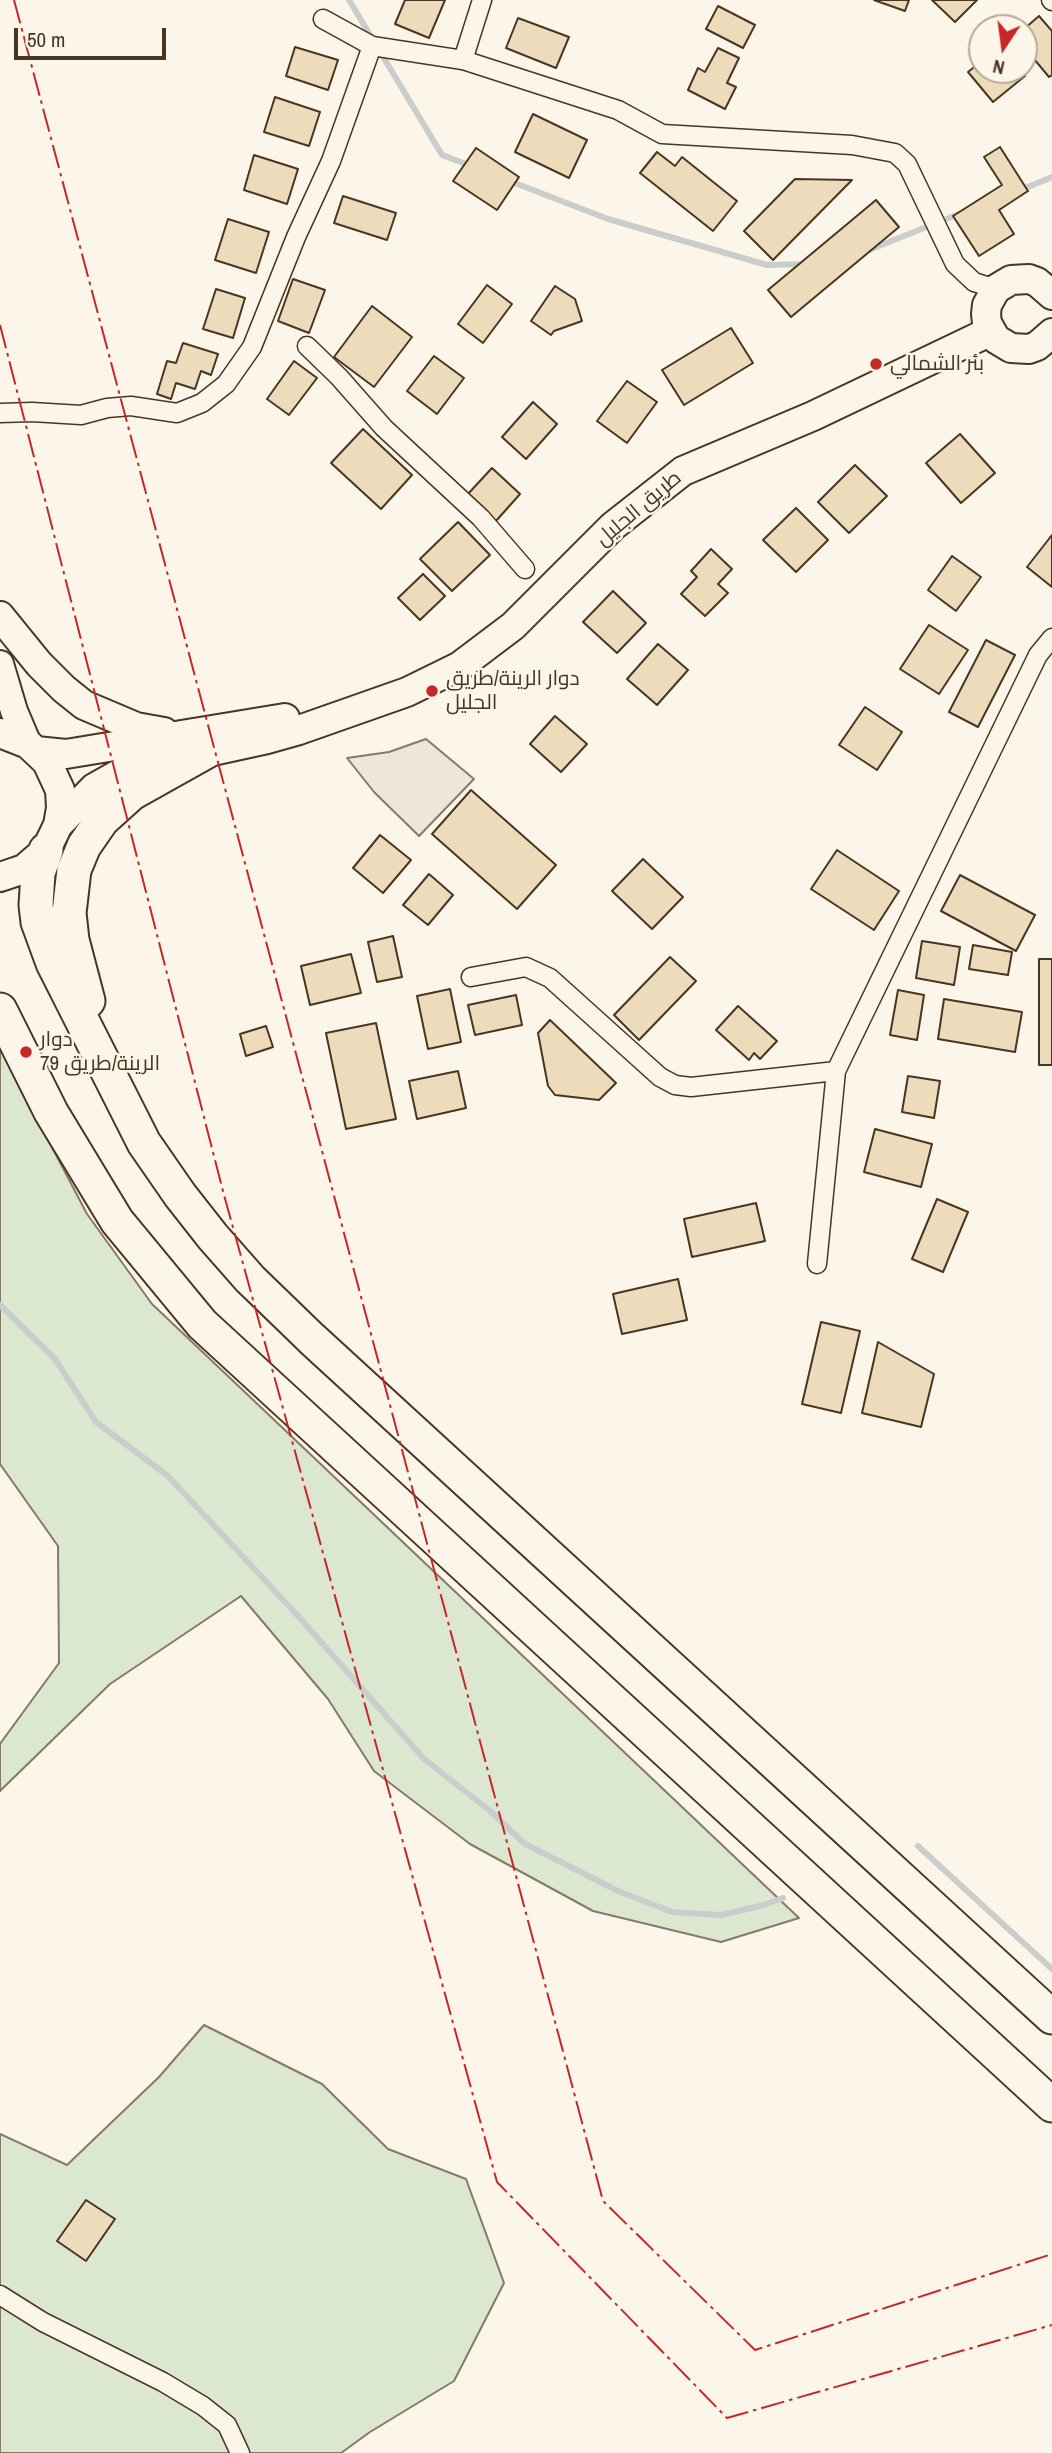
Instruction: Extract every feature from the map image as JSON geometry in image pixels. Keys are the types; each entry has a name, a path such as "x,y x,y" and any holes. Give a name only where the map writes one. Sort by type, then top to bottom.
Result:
{"highway":[{"path":"103,1061 72,940 69,914 74,870 83,846 102,820 197,742"},
{"path":"52,838 36,889 38,922 53,963 144,1143 180,1195 250,1279 1052,2017"},
{"path":"0,1010 51,1112 117,1221 202,1324 1052,2105"}],"main road":[{"path":"1050,338 1037,346 1020,349 1003,344 990,331 986,314 987,305 996,289 1011,280 1029,279 1052,293"},
{"name":"طريق الجليل","path":"197,742 267,739 407,692 460,666 513,626 614,526 683,471 813,416 990,331"},
{"path":"0,617 39,664 84,705 136,727 197,742"},
{"path":"0,664 13,711 32,748 52,770 60,790 61,808 52,838"},
{"path":"0,733 32,748 66,754 197,742"},
{"path":"0,877 24,869 94,788 108,778 197,742"}],"street":[{"path":"463,60 482,0"},
{"path":"323,19 372,46 463,60 618,110 662,134 852,145 895,153 907,164 955,264 974,282 996,289"},
{"path":"0,413 82,415 107,408 131,406 177,413 202,402 226,384 252,347 296,237 331,161 372,46"},
{"path":"307,345 384,428 481,519 525,569"},
{"path":"817,1264 836,1071 1038,655 1052,638"},
{"path":"471,977 526,967 550,978 660,1077 675,1085 691,1087 836,1071"},
{"path":"0,2295 43,2322 163,2382 203,2406 228,2425 240,2453"}],"green space":[{"path":"0,1048 87,1214 152,1304 799,1918 721,1942 593,1911 470,1844 374,1771 328,1699 241,1596 110,1684 0,1791 0,1744 59,1663 58,1546 0,1464"},
{"path":"204,2025 322,2084 388,2149 466,2179 504,2283 454,2381 370,2432 341,2453 0,2453 0,2134 67,2165 159,2077"}],"shaded area":[{"path":"426,739 474,779 419,836 374,792 347,758 389,752"}],"building":[{"path":"405,0 445,0 429,38 395,24"},
{"path":"874,0 909,0 905,11"},
{"path":"932,0 977,0 955,22"},
{"path":"718,6 755,25 743,48 706,29"},
{"path":"1038,17 1052,31 1052,75 1049,77 1038,64"},
{"path":"518,18 569,37 556,68 506,48"},
{"path":"295,47 338,60 328,90 286,76"},
{"path":"718,48 739,58 727,83 736,87 725,109 688,90 698,68 705,72"},
{"path":"978,84 1015,84 993,102"},
{"path":"275,97 320,112 309,146 264,132"},
{"path":"533,114 587,140 569,178 515,152"},
{"path":"1000,147 1028,191 999,210 1014,234 979,256 953,216 1002,185 984,157"},
{"path":"476,148 519,177 497,210 453,181"},
{"path":"657,152 675,166 682,157 737,201 713,231 640,173"},
{"path":"254,155 298,169 287,204 244,190"},
{"path":"795,179 852,180 773,260 744,231"},
{"path":"343,196 396,213 387,240 334,223"},
{"path":"876,200 899,227 791,317 768,290"},
{"path":"228,219 269,232 256,273 215,260"},
{"path":"293,279 325,290 309,333 278,321"},
{"path":"487,285 512,304 483,343 458,324"},
{"path":"555,286 575,299 582,321 554,331 551,335 531,321"},
{"path":"216,289 245,298 233,338 203,329"},
{"path":"372,306 412,337 374,387 334,357"},
{"path":"731,328 753,363 684,405 662,370"},
{"path":"183,343 218,354 211,375 201,371 195,389 176,383 171,399 157,394 167,361 176,363"},
{"path":"434,356 464,378 437,414 407,391"},
{"path":"294,361 317,378 289,415 267,399"},
{"path":"627,381 657,402 627,443 597,421"},
{"path":"533,402 557,424 526,459 502,437"},
{"path":"363,429 412,475 381,509 331,463"},
{"path":"960,434 995,473 961,503 926,463"},
{"path":"855,465 887,496 849,533 818,502"},
{"path":"492,468 520,494 496,521 467,495"},
{"path":"796,508 828,540 796,572 763,540"},
{"path":"458,522 490,555 452,591 420,559"},
{"path":"1052,535 1052,587 1027,567"},
{"path":"711,549 732,569 718,584 728,593 705,616 681,594 697,577 691,571"},
{"path":"952,556 981,577 956,611 928,590"},
{"path":"423,574 445,596 420,620 398,598"},
{"path":"613,591 646,623 617,653 583,622"},
{"path":"929,625 968,650 939,694 900,669"},
{"path":"986,640 1015,655 978,727 949,712"},
{"path":"658,644 688,670 657,705 627,679"},
{"path":"865,707 902,732 877,770 839,745"},
{"path":"555,716 587,744 561,772 530,744"},
{"path":"471,790 556,865 517,909 432,834"},
{"path":"380,835 411,860 383,893 353,868"},
{"path":"837,850 899,891 874,930 811,889"},
{"path":"643,859 683,897 652,929 612,891"},
{"path":"429,874 453,895 428,925 403,905"},
{"path":"960,875 1035,915 1016,951 941,911"},
{"path":"393,936 402,977 377,982 368,942"},
{"path":"922,941 960,947 954,985 916,978"},
{"path":"973,945 1012,952 1008,975 969,969"},
{"path":"351,954 361,993 310,1005 301,966"},
{"path":"670,957 696,981 639,1040 614,1015"},
{"path":"1039,959 1052,959 1052,1065 1039,1065"},
{"path":"450,989 461,1042 428,1049 417,996"},
{"path":"898,990 924,995 917,1040 890,1035"},
{"path":"516,995 522,1025 475,1035 468,1005"},
{"path":"944,999 1022,1012 1015,1052 938,1039"},
{"path":"738,1006 777,1041 760,1059 754,1053 749,1060 716,1030"},
{"path":"550,1020 616,1083 599,1100 555,1095 548,1086 538,1033"},
{"path":"376,1023 396,1119 346,1129 326,1033"},
{"path":"266,1026 273,1047 246,1056 240,1034"},
{"path":"458,1071 466,1108 417,1119 409,1081"},
{"path":"908,1076 940,1081 934,1118 902,1112"},
{"path":"875,1129 932,1144 921,1187 864,1172"},
{"path":"937,1199 968,1212 943,1272 912,1259"},
{"path":"756,1203 765,1241 692,1257 684,1219"},
{"path":"678,1279 687,1320 622,1334 613,1294"},
{"path":"821,1322 860,1331 841,1413 802,1404"},
{"path":"878,1342 934,1374 921,1427 862,1413"},
{"path":"86,2200 115,2219 86,2261 57,2241"}],"waterway":[{"path":"349,0 373,40"},
{"path":"379,50 442,155 471,166"},
{"path":"1018,191 1052,177"},
{"path":"507,180 608,219 767,265 808,264"},
{"path":"869,250 959,214"},
{"path":"0,1305 55,1359 96,1422 168,1476 299,1617 424,1759 489,1810 525,1844 618,1891 672,1912 721,1915 783,1898"},
{"path":"918,1846 1052,1969"}],"power":[{"path":"14,0 603,2201 755,2350 1052,2254"},
{"path":"0,325 224,1195 497,2182 727,2418 1052,2325"}],"place":[{"name":"بئر الشمالي","path":"876,364"},
{"name":"دوار الرينة/طريق الجليل","path":"432,691"},
{"name":"دوار الرينة/طريق 79","path":"26,1052"}]}
